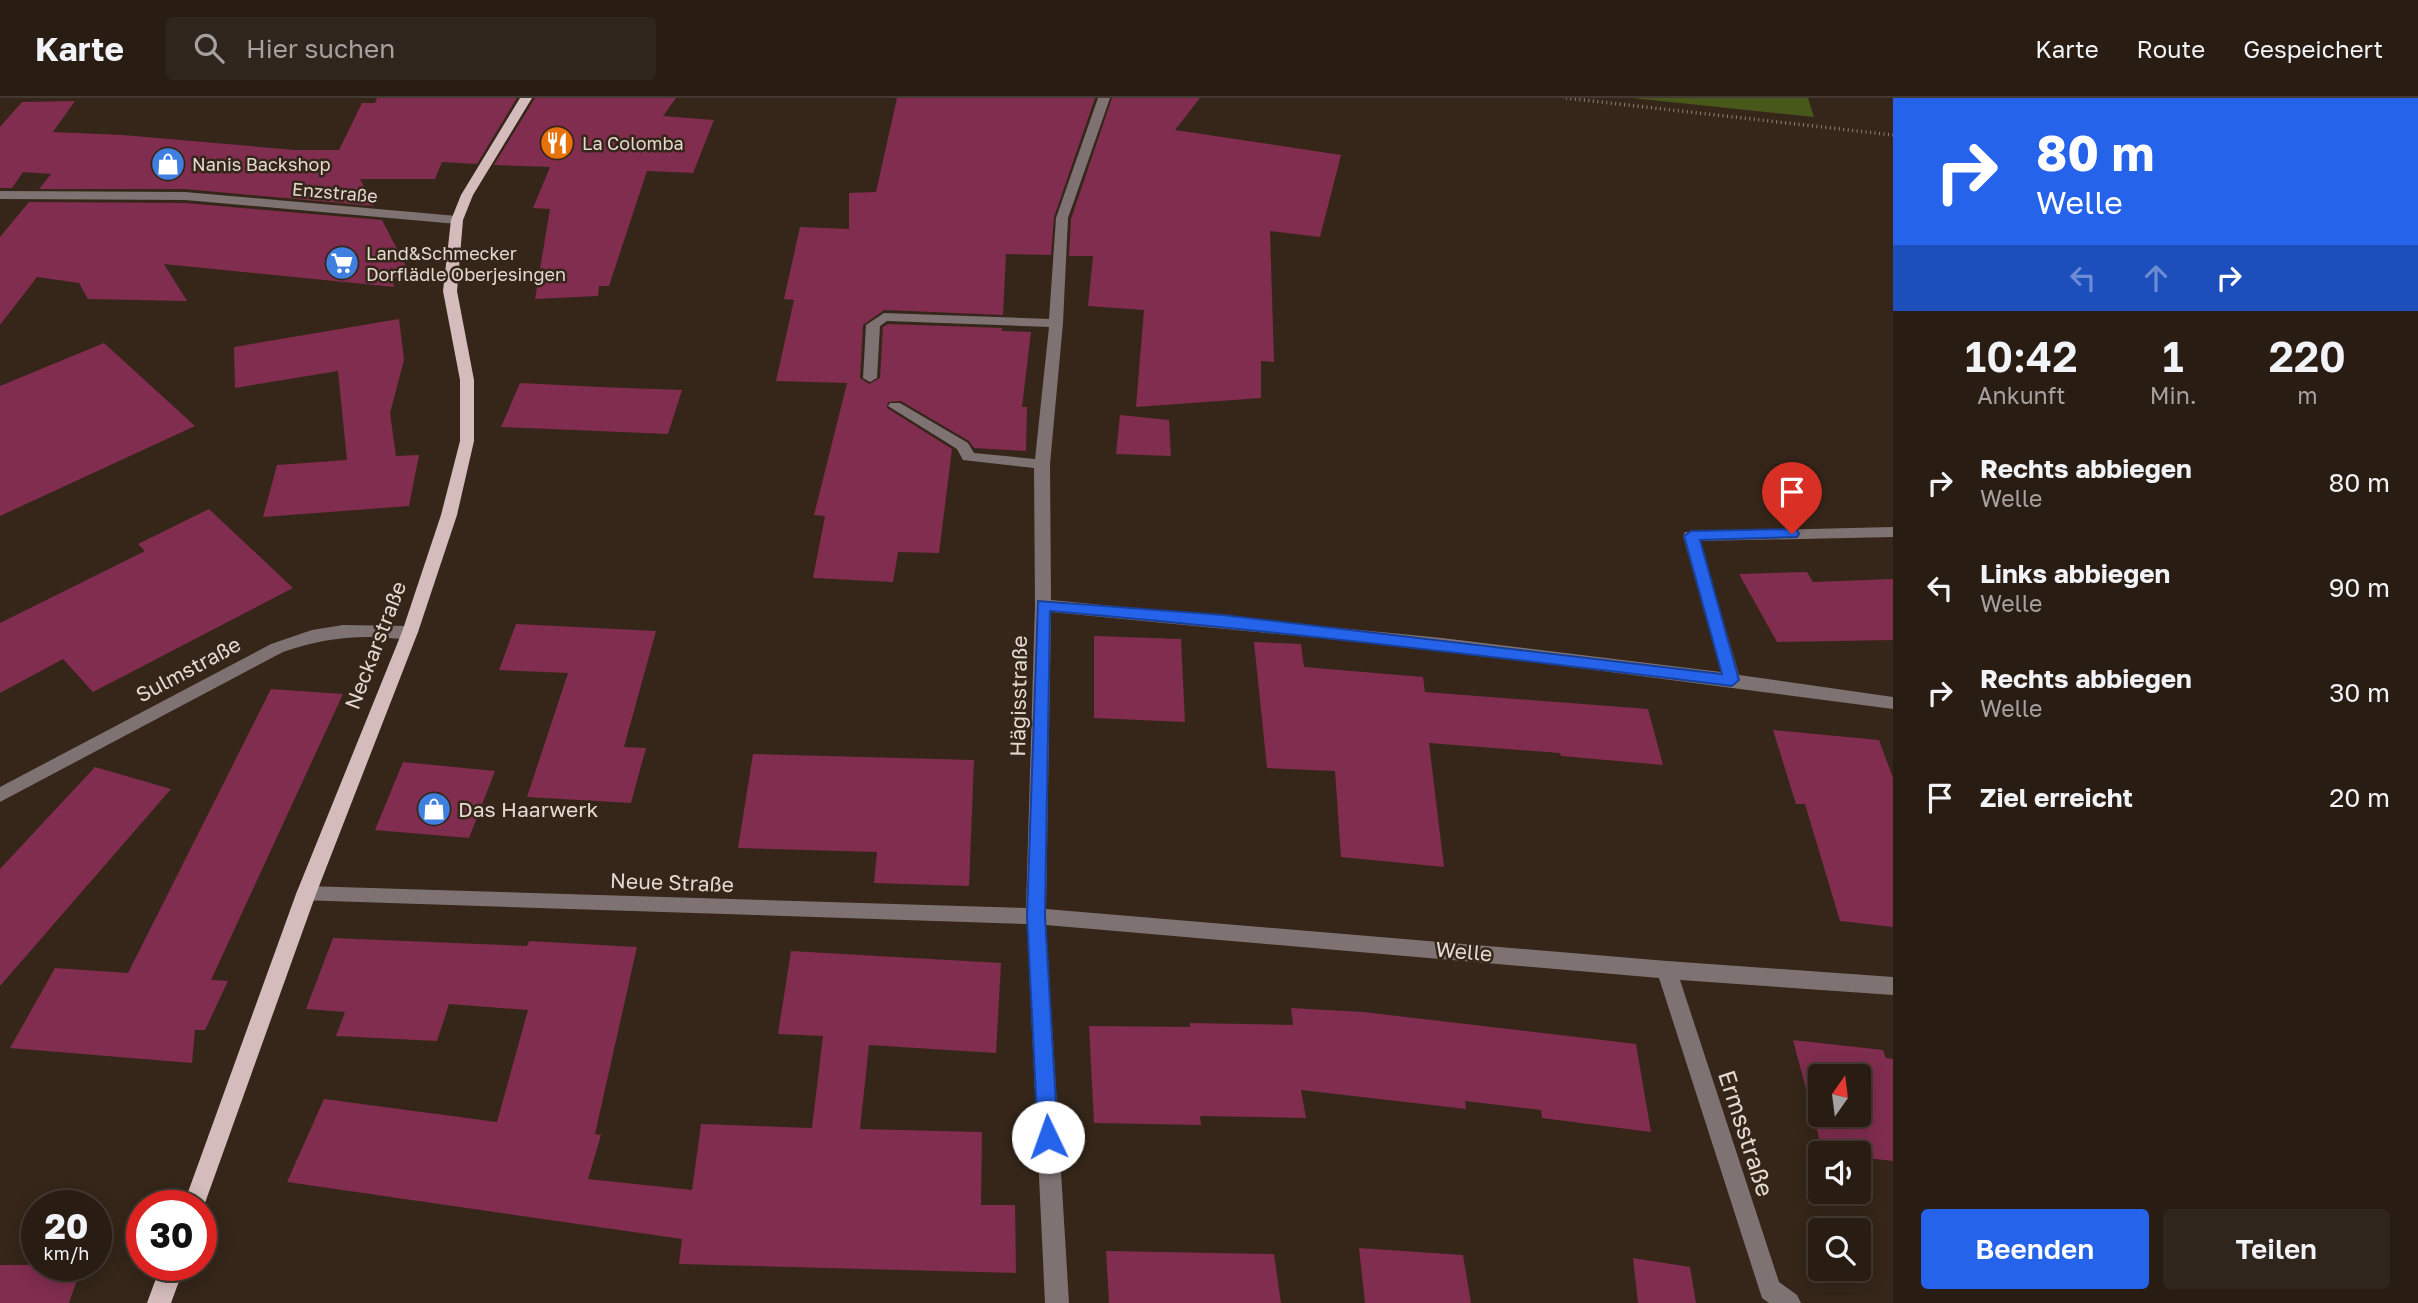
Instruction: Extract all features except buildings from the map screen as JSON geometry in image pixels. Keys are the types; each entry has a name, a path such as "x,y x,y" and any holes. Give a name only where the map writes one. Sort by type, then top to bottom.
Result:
{"main road":[{"name":"Neckarstraße","path":"200,1190 306,894 410,632 449,515 467,441 467,380 450,291 457,220 467,195 526,98"},
{"path":"159,1303 167,1281"}],"street":[{"name":"Hägisstraße","path":"1057,1303 1036,916 1043,605 1042,464 1056,323 1062,218 1104,98"},
{"name":"Enzstraße","path":"0,195 185,196 457,220"},
{"path":"870,378 873,325 884,317 1056,323"},
{"path":"895,406 963,446 968,457 1042,464"},
{"path":"1732,680 1691,536 1893,532"},
{"path":"1043,605 1429,643 1732,680 1893,703"},
{"name":"Sulmstraße","path":"0,794 277,648 307,635 342,630 410,632"},
{"name":"Neue Straße","path":"306,894 1036,916"},
{"name":"Welle","path":"1036,916 1667,970 1893,986"},
{"name":"Ermsstraße","path":"1667,970 1770,1290 1789,1303"}],"path":[{"path":"1566,98 1893,135"}],"green space":[{"path":"1632,98 1808,98 1814,117"}],"place":[{"name":"La Colomba","path":"557,143"},
{"name":"Nanis Backshop","path":"168,164"},
{"name":"Land&Schmecker Dorflädle Oberjesingen","path":"342,263"},
{"name":"Das Haarwerk","path":"434,809"}],"route":[{"path":"1048,1137 1036,916 1043,605 1223,621 1732,680 1691,536 1792,534"}]}
